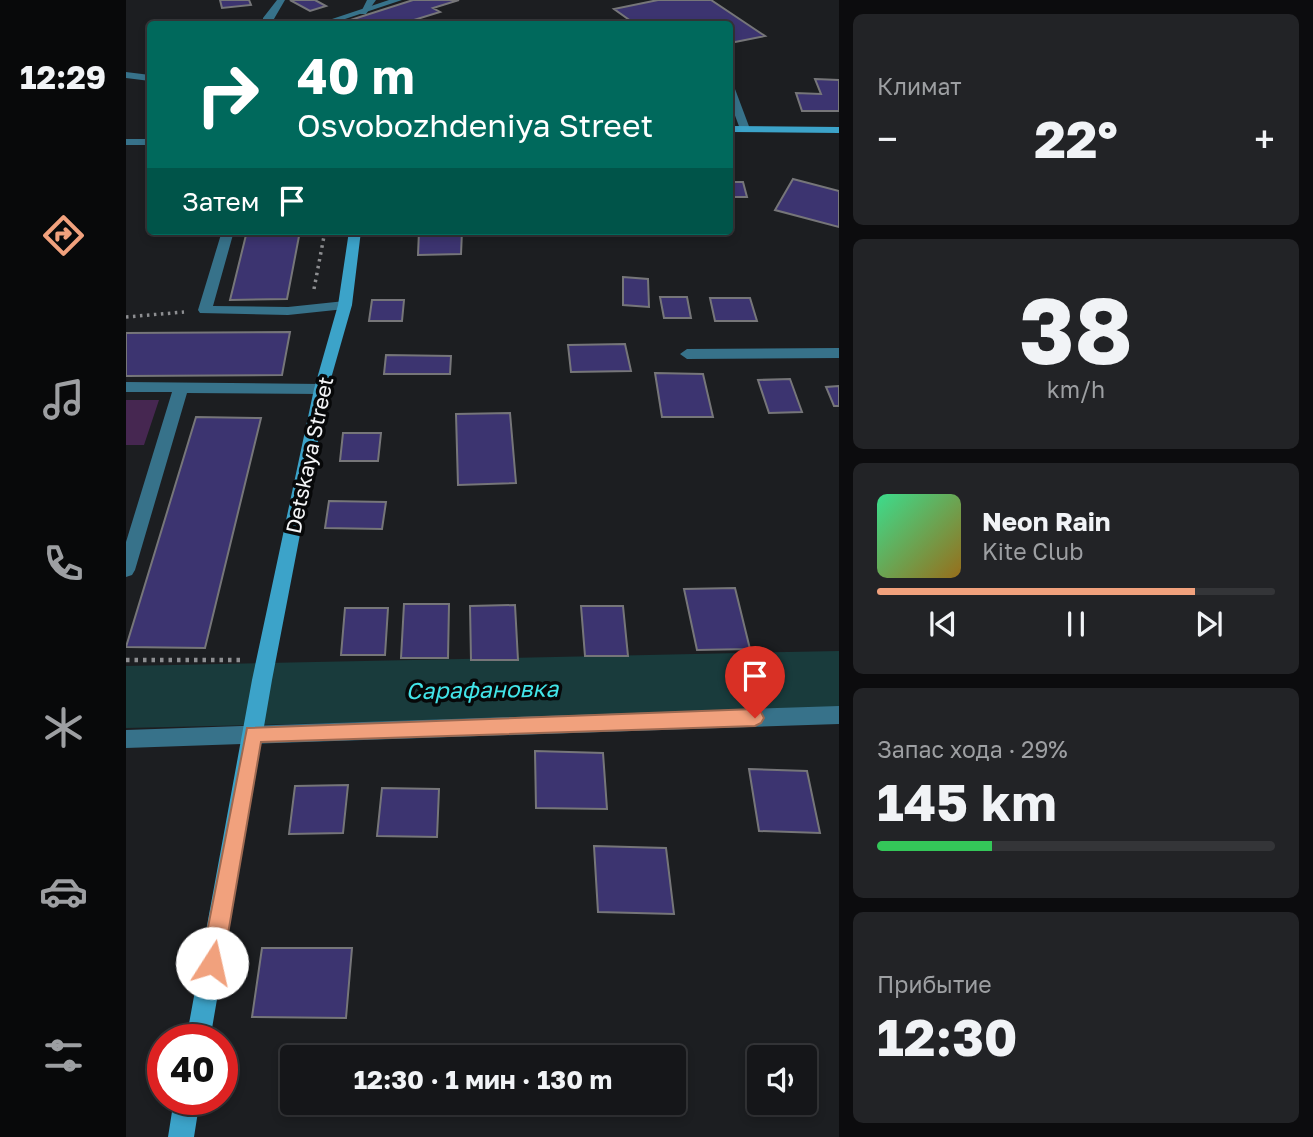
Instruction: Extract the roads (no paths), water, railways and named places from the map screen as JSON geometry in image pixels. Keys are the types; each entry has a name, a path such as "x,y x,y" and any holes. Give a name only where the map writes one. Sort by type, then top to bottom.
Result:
{"street":[{"path":"268,21 281,0"},
{"path":"363,12 372,0"},
{"path":"332,21 398,0"},
{"path":"126,75 147,78"},
{"path":"733,97 745,128"},
{"path":"733,129 839,130"},
{"path":"126,142 146,142"},
{"path":"227,235 205,310 345,305"},
{"name":"Detskaya Street","path":"253,734 321,389 345,305 354,235"},
{"path":"687,354 839,353"},
{"path":"126,387 321,389"},
{"path":"126,570 130,547 181,387"},
{"path":"126,739 839,715"},
{"path":"201,1024 253,734"},
{"path":"181,1137 184,1115"}],"waterway":[{"name":"Сарафановка","path":"126,697 839,681"}]}
